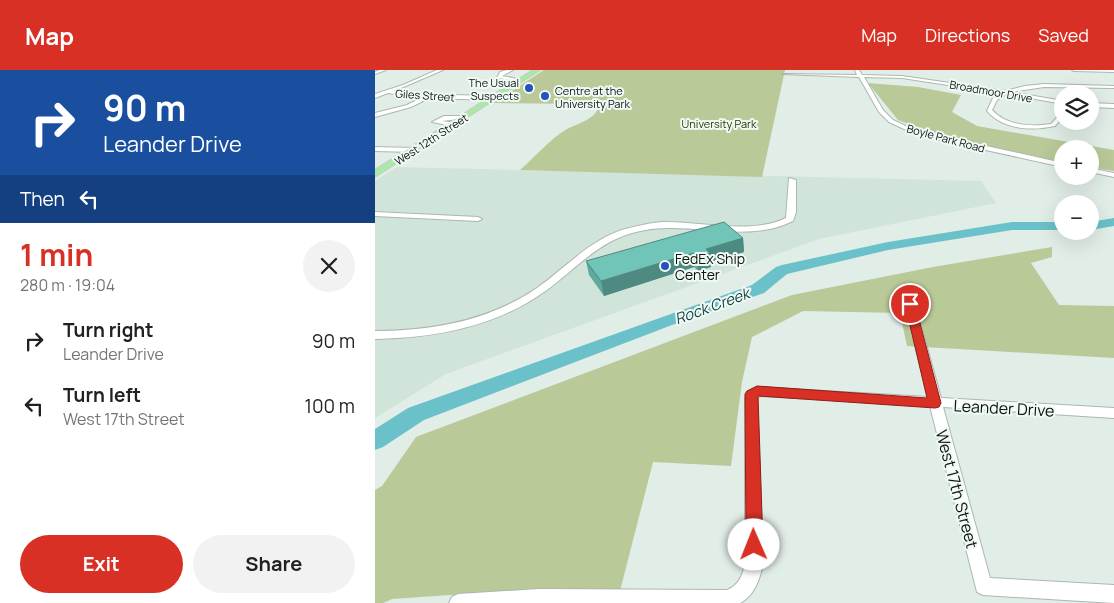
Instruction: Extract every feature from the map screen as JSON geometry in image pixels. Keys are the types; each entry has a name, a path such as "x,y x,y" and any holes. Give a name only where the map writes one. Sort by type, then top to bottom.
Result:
{"main road":[{"name":"West 12th Street","path":"375,174 537,70"}],"street":[{"path":"375,73 384,70"},
{"path":"375,96 441,70"},
{"path":"511,70 502,72 499,77 521,80"},
{"path":"1074,70 1114,71"},
{"name":"Broadmoor Drive","path":"784,74 858,72 913,78 1054,101"},
{"name":"Boyle Park Road","path":"858,72 881,111 889,119 908,129 940,138 1054,163"},
{"path":"1054,124 1046,127 1008,122 996,117 989,110 994,99 1003,92 1016,88 1031,86 1114,87"},
{"name":"Giles Street","path":"388,92 428,96 493,98"},
{"path":"375,116 409,106 428,96"},
{"path":"1099,105 1114,106"},
{"path":"453,124 435,122 444,118 463,118"},
{"path":"375,149 413,150"},
{"path":"1099,172 1114,175"},
{"path":"375,335 410,335 430,332 486,318 532,296 593,246 625,231 661,225 753,227 781,224 788,220 792,212 792,180"},
{"path":"375,214 478,219"},
{"name":"West 17th Street","path":"910,304 983,586 1114,594"},
{"name":"Leander Drive","path":"458,603 523,598 671,600 727,599 737,596 750,581 754,563 751,399 753,392 1114,413"}],"shaded area":[{"path":"397,167 981,181 996,203 819,239 446,374 375,418 375,181"}],"green space":[{"name":"University Park","path":"544,70 785,70 762,177 520,170 555,138 567,129 592,117 598,109 599,104 493,103"},
{"path":"868,83 918,87 961,95 952,112 977,126 1057,140 1054,140 1054,160 941,136 898,120"},
{"path":"1099,147 1114,150 1114,171 1099,168"},
{"path":"1052,247 1052,257 1031,263 1059,305 1114,306 1114,358 907,346 900,313 803,311 752,337 742,382 731,466 653,462 620,591 508,591 392,599 383,603 375,603 375,490 382,486 416,437 792,295 933,267"}],"building":[{"path":"724,222 743,238 706,249 710,253 697,257 693,253 601,281 586,261"}],"waterway":[{"name":"Rock Creek","path":"1099,224 1114,222"},
{"name":"Rock Creek","path":"375,441 416,414 666,321 758,289 782,270 888,246 1012,226 1054,226"}],"place":[{"name":"The Usual Suspects","path":"529,88"},
{"name":"Centre at the University Park","path":"545,96"},
{"name":"FedEx Ship Center","path":"665,266"}],"route":[{"path":"754,545 751,399 753,392 935,403 910,304"}]}
